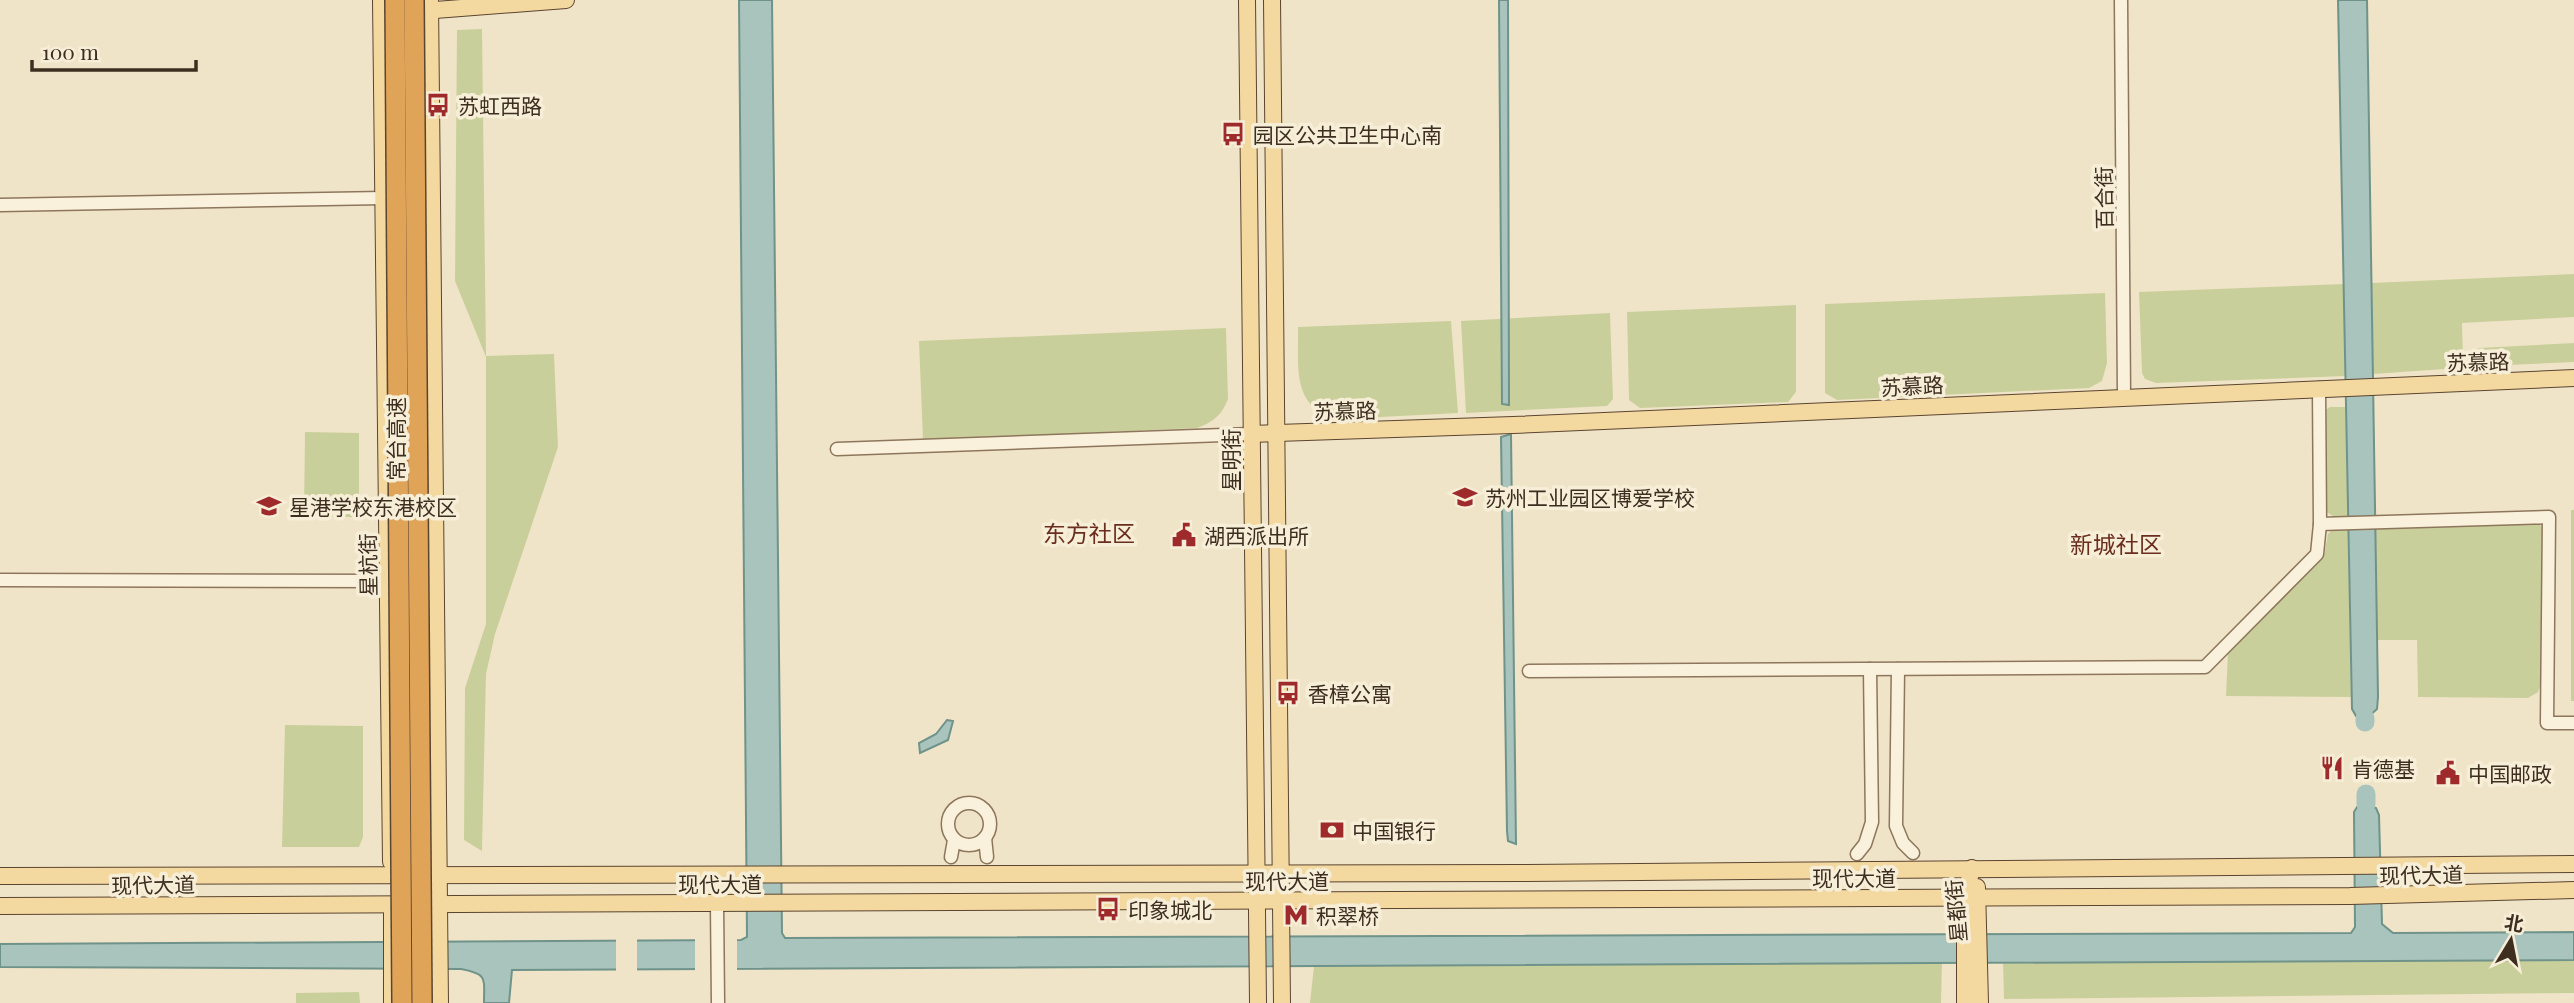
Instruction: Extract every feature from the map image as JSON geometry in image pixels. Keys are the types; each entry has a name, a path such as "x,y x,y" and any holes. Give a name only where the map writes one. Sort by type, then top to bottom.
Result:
{"highway":[{"name":"常台高速","path":"385,4 402,1003"},
{"name":"常台高速","path":"422,1003 425,4"}],"main road":[{"path":"385,4 566,0"},
{"name":"星明街","path":"1247,0 1258,1003"},
{"path":"1272,0 1282,1003"},
{"name":"星杭街","path":"385,4 383,198 392,1003"},
{"path":"425,4 440,1003"},
{"name":"苏慕路","path":"1251,433 2574,377"},
{"name":"现代大道","path":"0,876 2574,864"},
{"name":"星都街","path":"1965,1003 1972,967 1972,867"},
{"name":"现代大道","path":"0,906 2350,896 2574,890"},
{"name":"星都街","path":"1972,967 1980,1003"}],"street":[{"name":"百合街","path":"2121,0 2124,396"},
{"path":"0,205 383,198"},
{"path":"1529,671 2205,667 2314,558 2320,544 2319,388"},
{"path":"837,449 1251,433"},
{"path":"2320,524 2549,517 2547,723 2574,723"},
{"path":"0,580 388,581"},
{"path":"1857,854 1865,844 1872,822 1870,669"},
{"path":"1898,669 1896,825 1903,843 1913,853"},
{"path":"951,857 954,840 948,828 950,814 968,803 986,812 990,826 985,838 988,857"},
{"path":"954,840 966,845 985,838"},
{"path":"718,904 718,1003"}],"green space":[{"path":"482,29 486,356 554,354 558,447 495,634 486,674 482,851 464,840 465,688 486,624 486,357 455,281 457,30"},
{"path":"2574,274 2574,317 2462,323 2463,359 2459,368 2373,374 2371,283"},
{"path":"2344,284 2346,376 2156,383 2145,379 2142,373 2139,292"},
{"path":"2105,293 2107,363 2102,381 2089,388 1837,400 1825,393 1825,304"},
{"path":"1796,305 1796,392 1788,402 1640,408 1629,400 1627,312"},
{"path":"1610,313 1613,399 1607,406 1466,413 1461,321"},
{"path":"1451,321 1458,413 1342,419 1313,407 1305,397 1299,372 1298,327"},
{"path":"1226,328 1228,399 1216,417 1197,428 923,440 919,341"},
{"path":"2574,343 2574,362 2485,366 2471,362 2473,352 2479,348"},
{"path":"2330,407 2346,407 2348,518 2336,518 2325,511 2324,411"},
{"path":"305,432 359,433 359,517 304,517"},
{"path":"2571,510 2574,510 2574,701 2571,701"},
{"path":"2534,523 2542,526 2544,531 2542,681 2538,692 2528,698 2418,697 2417,640 2377,640 2375,526"},
{"path":"2334,528 2348,528 2351,697 2226,696 2228,652 2324,556 2328,534"},
{"path":"285,725 363,726 363,837 359,847 282,847"},
{"path":"2574,960 2574,993 2004,999 2003,962"},
{"path":"1942,963 1941,1003 1310,1003 1314,966"},
{"path":"359,992 360,1003 296,1003 296,993"}],"water":[{"path":"739,0 772,0 782,933 785,938 2351,933 2355,927 2354,812 2357,807 2366,804 2376,808 2379,815 2382,924 2393,933 2574,932 2574,960 512,970 509,1003 484,1003 483,978 461,969 0,967 0,944 741,940 747,937"},
{"path":"1499,0 1508,0 1509,405 1502,404"},
{"path":"2338,0 2367,0 2378,697 2377,709 2367,718 2356,716 2352,709"},
{"path":"1511,434 1516,844 1508,841 1507,831 1501,437"},
{"path":"947,720 953,721 948,740 920,753 919,743 936,734"}],"pier":[{"path":"695,937 737,937 737,972 695,972"},
{"path":"616,939 637,939 637,973 616,973"}],"waterway":[{"path":"2366,794 2366,804"}],"place":[{"name":"苏虹西路","path":"438,105"},
{"name":"园区公共卫生中心南","path":"1233,134"},
{"name":"苏州工业园区博爱学校","path":"1465,497"},
{"name":"星港学校东港校区","path":"269,506"},
{"name":"湖西派出所","path":"1184,535"},
{"name":"香樟公寓","path":"1288,693"},
{"name":"肯德基","path":"2332,768"},
{"name":"中国邮政","path":"2448,773"},
{"name":"中国银行","path":"1332,830"},
{"name":"印象城北","path":"1108,909"},
{"name":"积翠桥","path":"1296,915"}],"district":[{"name":"东方社区","path":"1089,532"},
{"name":"新城社区","path":"2116,543"}]}
